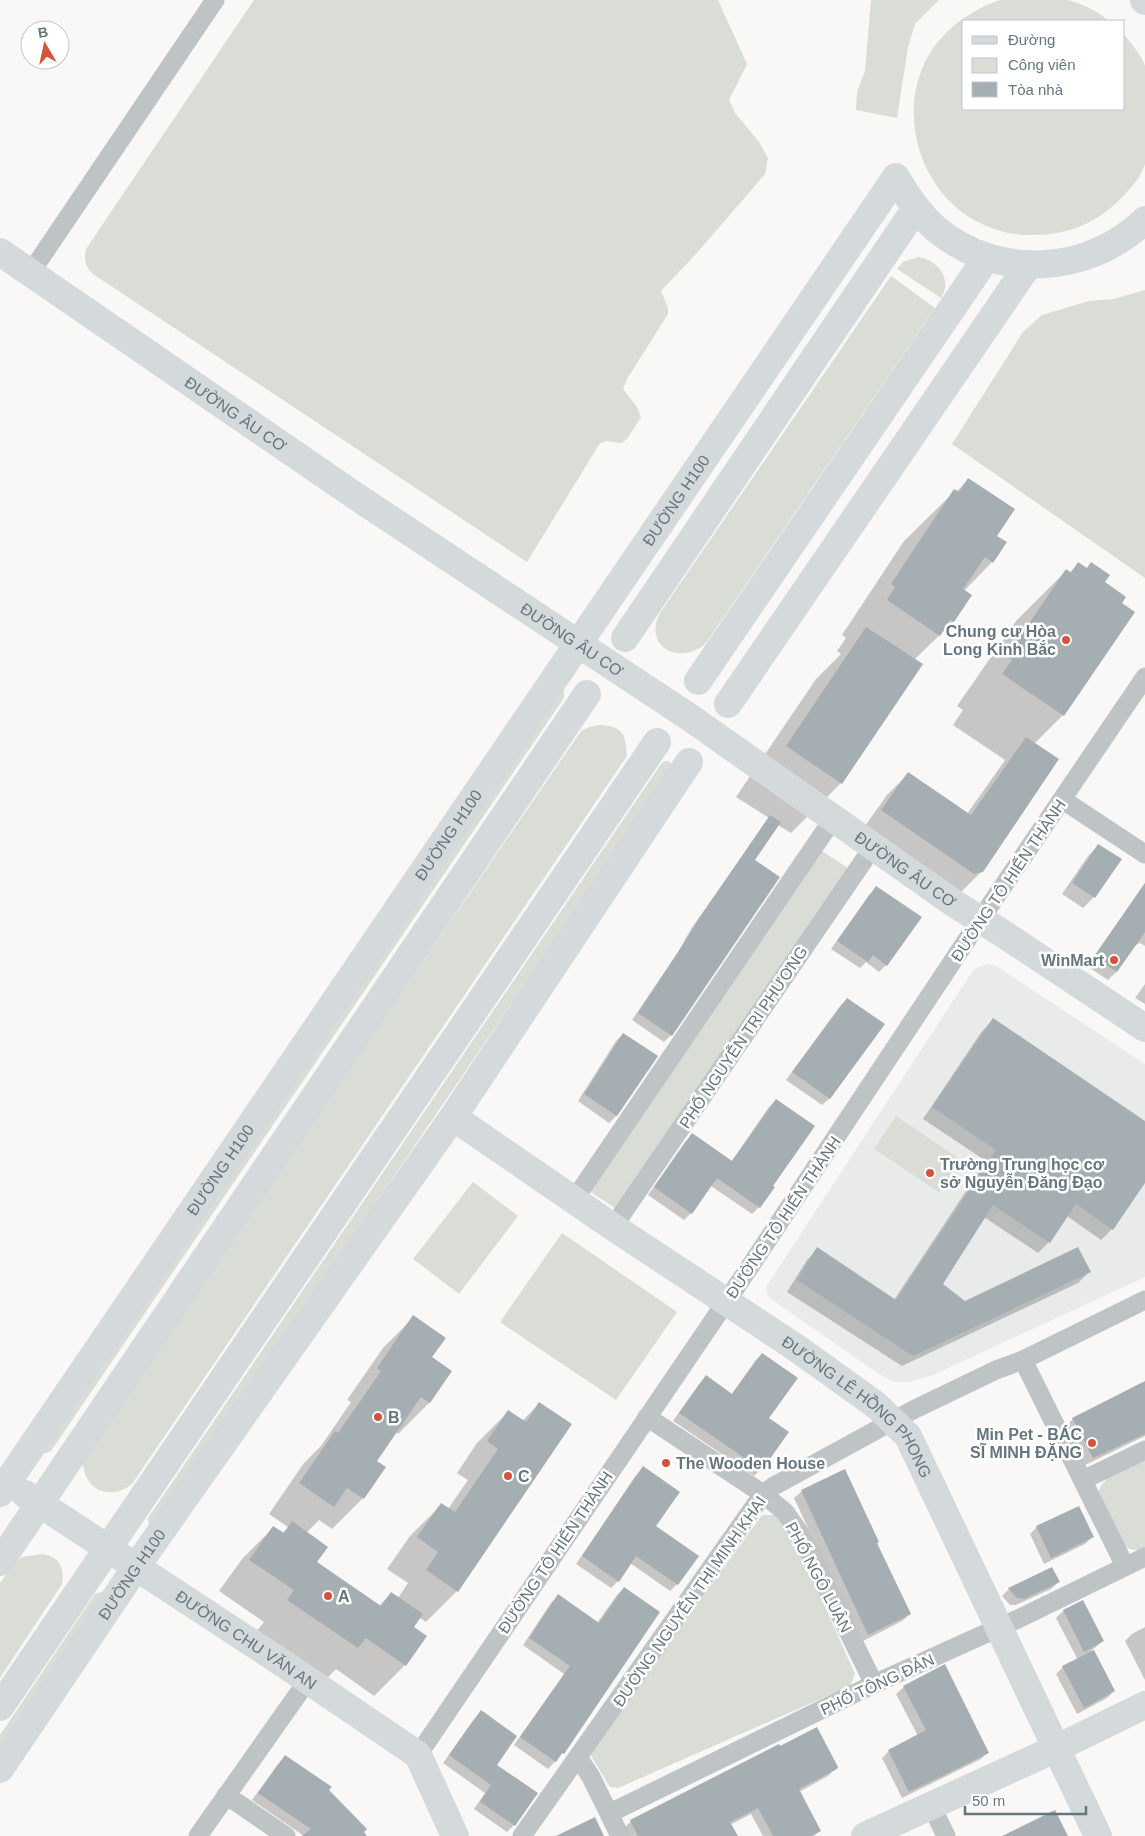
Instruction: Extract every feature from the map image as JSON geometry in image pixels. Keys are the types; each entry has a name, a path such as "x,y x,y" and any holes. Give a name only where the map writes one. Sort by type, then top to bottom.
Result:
{"main road":[{"name":"ĐƯỜNG H100","path":"2,1484 896,178 916,208"},
{"path":"625,638 916,208 936,229 973,252 1014,263 1029,264 1058,263 1079,259 1119,241 1145,220"},
{"name":"ĐƯỜNG ÂU CƠ","path":"0,252 338,484 692,719 980,920 1145,1028"},
{"path":"698,681 987,257"},
{"path":"728,704 1029,264"},
{"path":"0,1562 587,694"},
{"path":"0,1707 657,742"},
{"name":"ĐƯỜNG H100","path":"0,1770 136,1567 453,1117 689,762"},
{"name":"ĐƯỜNG LÊ HỒNG PHONG","path":"453,1117 613,1227 727,1301 828,1370 876,1405 908,1436 1098,1836"},
{"name":"ĐƯỜNG CHU VĂN AN","path":"2,1484 39,1503 308,1680 418,1755"},
{"path":"866,1836 1057,1748 1145,1705"},
{"path":"418,1755 455,1836"}],"street":[{"path":"31,272 215,0"},
{"name":"ĐƯỜNG TÔ HIẾN THÀNH","path":"418,1755 727,1301 980,920 1145,677"},
{"path":"1063,800 1145,854"},
{"path":"574,1200 834,819"},
{"name":"PHỐ NGUYỄN TRI PHƯƠNG","path":"613,1227 873,847"},
{"name":"ĐƯỜNG NGUYỄN THỊ MINH KHAI","path":"522,1836 763,1494 774,1486 893,1421 1145,1300"},
{"path":"1023,1360 1126,1566"},
{"name":"PHỐ NGÔ LUÂN","path":"647,1417 780,1507 799,1530 874,1684"},
{"path":"1083,1480 1145,1450"},
{"name":"PHỐ TÔNG ĐẢN","path":"610,1812 874,1684 1145,1557"},
{"path":"198,1836 308,1680"},
{"path":"578,1757 610,1812 620,1836"},
{"path":"226,1795 286,1836"},
{"path":"931,1806 946,1836"}],"shaded area":[{"name":"Trường Trung học cơ sở Nguyễn Đăng Đạo","path":"987,964 996,966 1145,1064 1145,1277 933,1375 909,1382 894,1382 879,1374 771,1299 767,1294 766,1287 974,969"}],"green space":[{"path":"254,0 718,0 747,64 729,100 735,113 759,142 768,158 765,174 696,254 661,291 668,308 668,314 627,379 623,389 637,407 641,417 627,439 621,443 607,441 600,443 527,562 100,279 92,273 85,261 86,249"},
{"path":"871,0 939,0 915,24 908,47 897,118 856,110 857,92 865,71"},
{"path":"1000,0 1068,0 1090,8 1108,20 962,20 962,110 1125,110 1125,35 1145,66 1145,164 1143,170 1122,198 1096,218 1080,227 1053,234 1025,235 1007,233 982,224 966,215 946,198 931,177 920,153 915,128 914,102 919,77 930,54 946,33 965,17"},
{"path":"918,257 932,262 944,277 944,291 941,298 897,269 903,262"},
{"path":"891,276 935,308 706,643 696,650 686,653 676,653 667,650 660,644 656,636 656,625 660,613"},
{"path":"1145,290 1145,578 952,444 1023,332 1042,315 1089,301 1113,299"},
{"path":"562,689 564,691 564,698 51,1451 43,1453"},
{"path":"599,725 613,727 622,733 626,742 627,756 132,1484 116,1492 100,1490 93,1486 88,1480 83,1462 150,1360 581,731"},
{"path":"665,761 671,763 671,770 157,1523 149,1525 148,1518 661,764"},
{"path":"822,851 848,868 615,1208 589,1191"},
{"path":"896,1116 961,1160 939,1192 874,1149"},
{"path":"473,1182 518,1216 459,1294 413,1259"},
{"path":"562,1233 677,1312 616,1400 500,1322"},
{"path":"1145,1459 1145,1549 1133,1550 1122,1545 1098,1493 1105,1480 1124,1468"},
{"path":"762,1515 777,1515 805,1562 855,1674 850,1686 618,1788 610,1787 591,1756 592,1749"},
{"path":"42,1554 53,1557 60,1564 63,1573 62,1584 0,1678 0,1583 14,1563 22,1557"},
{"path":"104,1591 0,1754 0,1735 95,1594"}],"building":[{"name":"Chung cư Hòa Long Kinh Bắc","path":"968,478 1015,509 997,536 1007,542 993,563 985,557 963,589 972,595 954,622 950,620 940,636 887,600 895,587 891,584 954,489 959,492"},
{"name":"Chung cư Hòa Long Kinh Bắc","path":"1078,562 1087,568 1091,562 1110,575 1105,582 1126,597 1122,603 1135,612 1064,716 1002,674 1012,660 1007,656 1066,569 1071,573"},
{"name":"Chung cư Hòa Long Kinh Bắc","path":"866,627 923,664 842,784 786,746"},
{"path":"1026,737 1059,759 983,872 974,874 881,810 908,772 971,815"},
{"path":"770,815 781,822 755,860 780,877 672,1036 638,1013 698,920"},
{"path":"1098,844 1122,859 1095,898 1072,883"},
{"path":"1145,883 1145,932 1117,972 1094,957"},
{"path":"876,886 922,917 887,966 873,955 868,962 837,941"},
{"path":"847,998 885,1024 830,1099 792,1072"},
{"path":"993,1018 1145,1121 1145,1183 1113,1230 1076,1204 1050,1243 993,1205 943,1284 965,1301 1078,1247 1091,1272 913,1356 797,1280 817,1247 896,1300 996,1150 932,1107"},
{"path":"623,1033 658,1056 617,1116 584,1094"},
{"path":"776,1099 815,1126 760,1208 717,1178 692,1214 654,1187 692,1133 732,1161"},
{"name":"B","path":"413,1315 446,1338 432,1357 452,1371 430,1403 421,1397 377,1461 386,1467 364,1499 347,1488 334,1507 299,1483 335,1431 338,1433 381,1371 377,1368"},
{"path":"762,1353 798,1378 769,1418 789,1432 762,1470 679,1413 706,1375 732,1394"},
{"path":"1145,1381 1145,1434 1093,1458 1072,1418"},
{"name":"C","path":"539,1402 572,1424 458,1592 426,1570 438,1552 417,1537 441,1503 455,1512 498,1449 487,1441 508,1410 526,1422"},
{"path":"643,1466 680,1492 656,1526 699,1556 678,1585 636,1556 619,1582 582,1556"},
{"path":"845,1469 879,1542 877,1543 911,1614 868,1635 801,1490"},
{"path":"1079,1506 1094,1537 1051,1558 1036,1526"},
{"name":"A","path":"292,1521 328,1547 317,1562 381,1606 391,1592 423,1614 414,1627 427,1636 406,1666 366,1638 358,1648 287,1600 294,1590 249,1560 273,1526 284,1533"},
{"path":"1052,1567 1060,1582 1024,1599 1017,1598 1008,1588"},
{"path":"624,1587 660,1612 564,1754 562,1753 556,1762 520,1737 570,1666 529,1638 558,1594 599,1623"},
{"path":"1083,1600 1104,1641 1084,1652 1063,1610"},
{"path":"1094,1650 1115,1691 1084,1708 1062,1666"},
{"path":"945,1664 989,1753 909,1792 888,1750 926,1730 903,1686"},
{"path":"481,1710 517,1736 497,1765 538,1793 515,1826 480,1802 491,1785 449,1755"},
{"path":"817,1727 838,1767 799,1789 821,1831 811,1836 773,1836 758,1808 730,1822 738,1836 638,1836 630,1820 779,1744 780,1746"},
{"path":"285,1755 332,1787 329,1790 367,1829 364,1832 367,1836 302,1836 311,1829 258,1793"},
{"path":"1055,1810 1068,1836 1002,1836"},
{"path":"595,1817 604,1836 556,1836"}],"place":[{"name":"Chung cư Hòa Long Kinh Bắc","path":"1066,640"},
{"name":"WinMart","path":"1114,960"},
{"name":"Trường Trung học cơ sở Nguyễn Đăng Đạo","path":"930,1173"},
{"name":"B","path":"378,1417"},
{"name":"Min Pet - BÁC SĨ MINH ĐẶNG","path":"1092,1443"},
{"name":"The Wooden House","path":"666,1463"},
{"name":"C","path":"508,1476"},
{"name":"A","path":"328,1596"}]}
